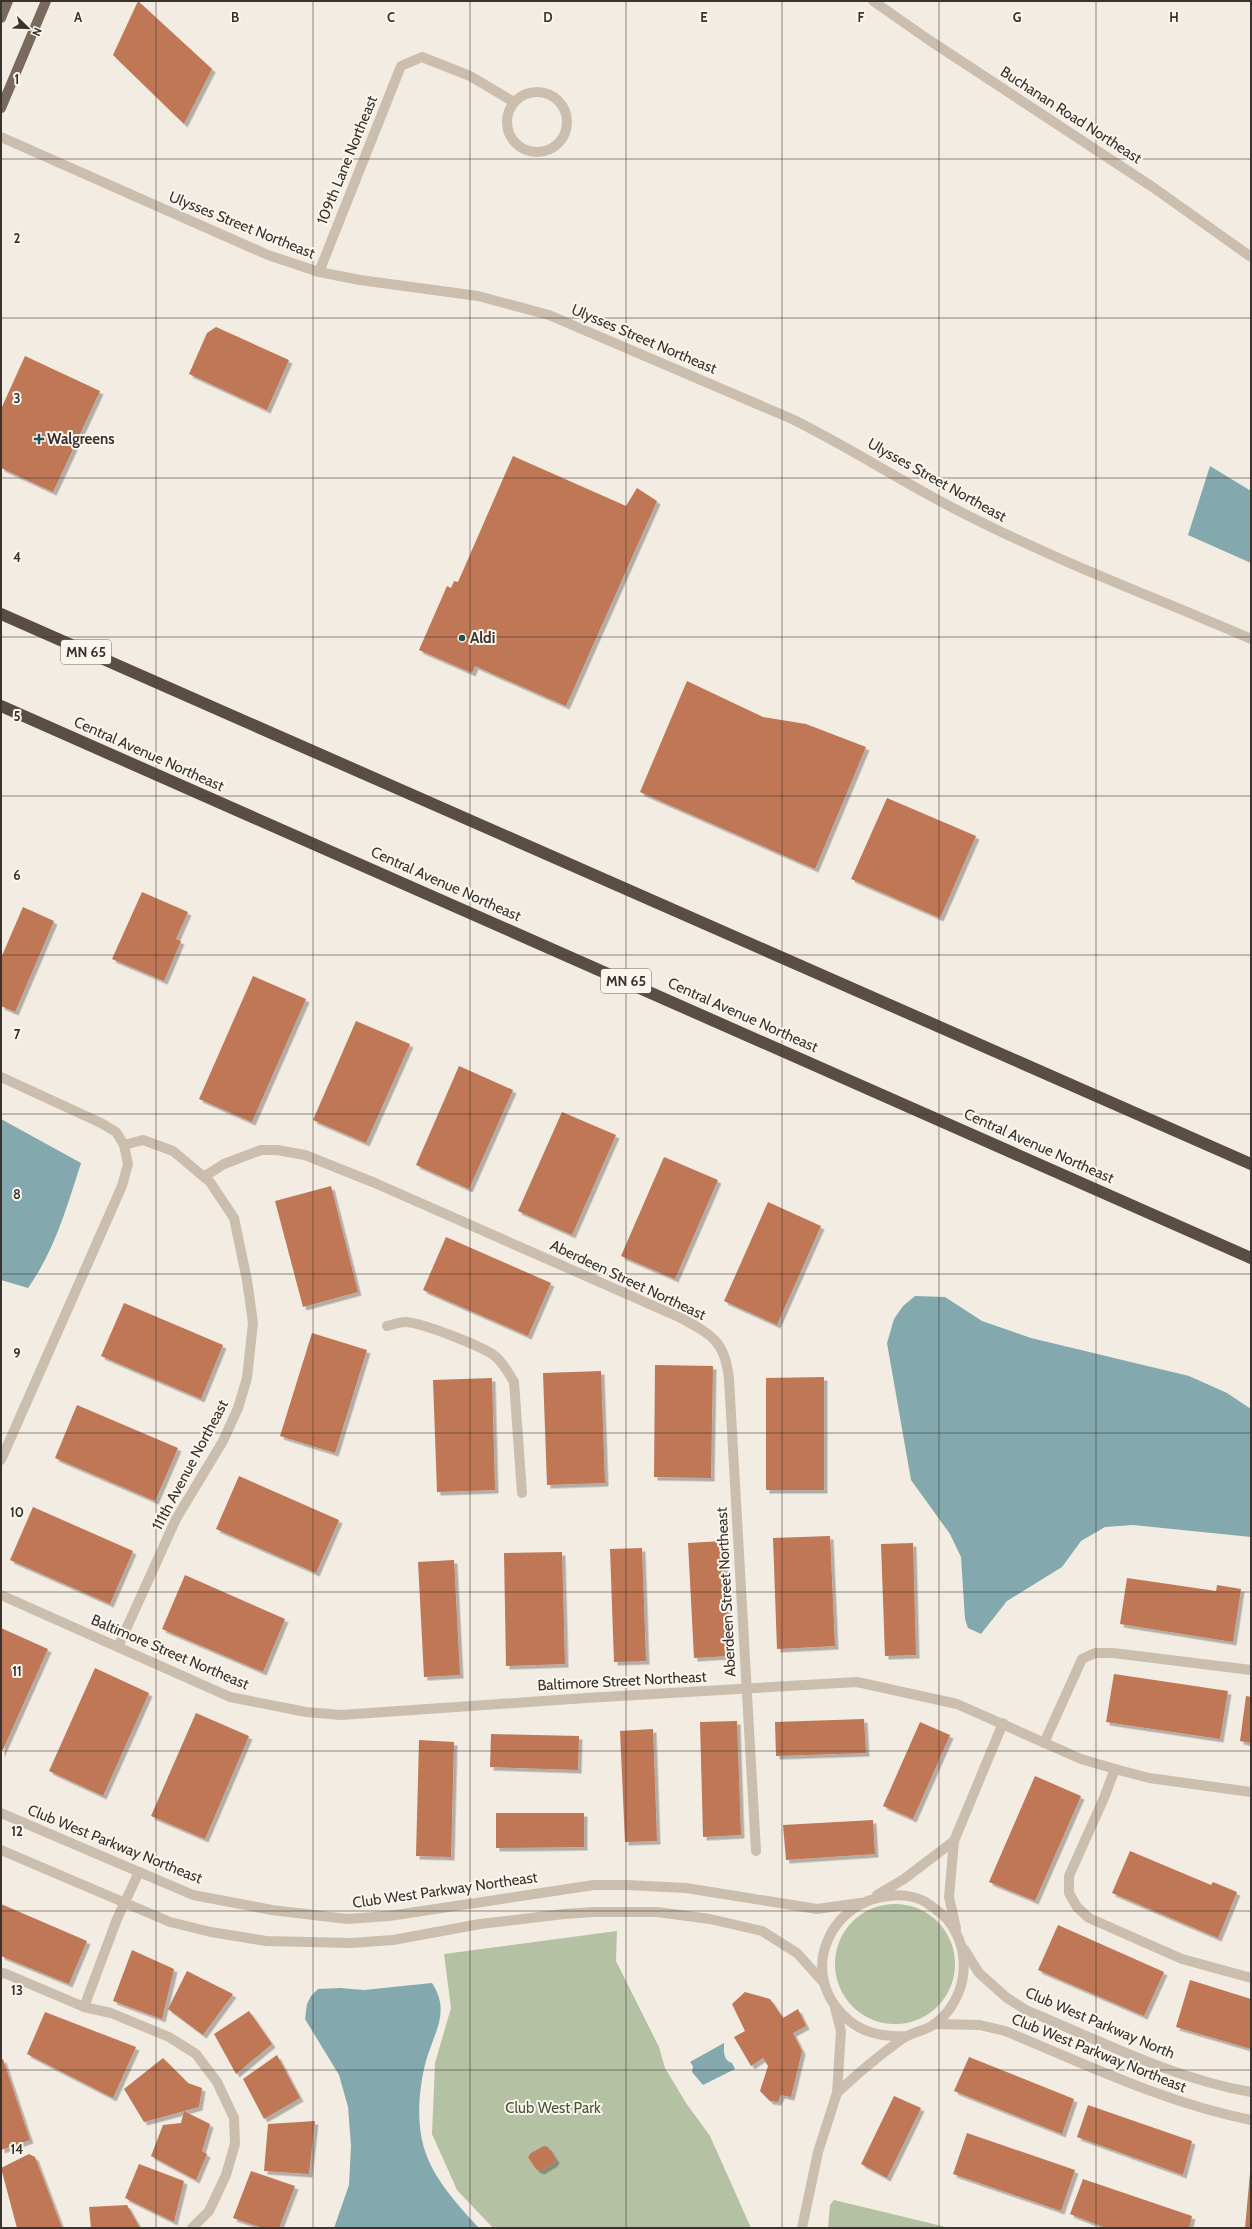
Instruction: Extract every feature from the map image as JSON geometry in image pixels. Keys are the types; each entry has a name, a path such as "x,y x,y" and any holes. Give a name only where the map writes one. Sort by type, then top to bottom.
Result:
{"highway":[{"name":"MN 65","path":"1,614 1251,1164"},
{"name":"Central Avenue Northeast","path":"1,706 1251,1258"}],"main road":[{"path":"1,18 8,1"},
{"path":"1,108 46,1"}],"street":[{"name":"Buchanan Road Northeast","path":"873,1 929,40 1154,188 1251,257"},
{"name":"109th Lane Northeast","path":"319,272 401,66 422,57 470,76 514,102"},
{"path":"531,92 545,93 557,100 563,107 566,116 564,135 550,149 540,151 525,149 513,140 508,131 507,121 509,110 514,102 531,92"},
{"name":"Ulysses Street Northeast","path":"1,137 268,255 319,272 360,280 478,296 549,315 828,436 918,489 1016,539 1251,639"},
{"path":"1,1077 116,1132 124,1145 128,1164 122,1186 1,1460"},
{"path":"124,1145 143,1140 173,1151 205,1176"},
{"name":"Aberdeen Street Northeast","path":"205,1176 224,1164 261,1150 277,1150 305,1155 375,1183 681,1318 702,1330 719,1344 727,1359 729,1379 756,1851"},
{"name":"111th Avenue Northeast","path":"118,1647 176,1519 223,1442 238,1408 247,1378 253,1324 248,1280 234,1218 205,1176"},
{"path":"387,1326 405,1322 422,1325 469,1343 495,1356 506,1369 514,1382 515,1389 522,1492"},
{"name":"Baltimore Street Northeast","path":"1,1595 230,1697 306,1712 341,1715 594,1697 857,1682 957,1704 1003,1723 1081,1759 1115,1769 1149,1778 1251,1792"},
{"path":"1044,1743 1082,1659 1095,1653 1113,1653 1251,1670"},
{"path":"835,2008 850,2022 867,2032 887,2037 907,2036 922,2031 934,2024 948,2012 958,1997 963,1980 965,1961 949,1897 954,1841 1003,1723"},
{"path":"1115,1769 1104,1798 1069,1876 1069,1893 1077,1907 1090,1918 1182,1959 1251,1978"},
{"name":"Club West Parkway Northeast","path":"1,1813 193,1894 272,1910 347,1919 388,1916 594,1885 686,1888 817,1909 860,1902"},
{"path":"802,2228 818,2152 838,2093 841,2031 835,2008 824,1983 822,1964 825,1946 833,1928 845,1914 860,1902 874,1897 904,1880 954,1841"},
{"path":"1,1850 170,1922 211,1932 266,1941 308,1944 393,1940 480,1924 571,1913 657,1912 718,1920 762,1931 797,1953 824,1983"},
{"path":"84,2007 125,1902 139,1872"},
{"path":"874,1897 899,1894 923,1901 943,1915 959,1939"},
{"name":"Club West Parkway North","path":"959,1939 979,1973 1007,1998 1026,2010 1172,2070 1203,2080 1251,2092"},
{"path":"1,1974 4,1973 84,2007 111,2013 169,2036 196,2054 217,2082 234,2118 235,2144 226,2174 209,2212 192,2228"},
{"name":"Club West Parkway Northeast","path":"934,2024 980,2024 1005,2031 1151,2092 1195,2106 1251,2120"},
{"path":"838,2093 868,2063 907,2036"}],"green space":[{"path":"895,1904 918,1908 938,1921 951,1941 955,1964 951,1987 938,2007 918,2020 895,2024 872,2020 852,2007 839,1987 835,1964 839,1941 852,1921 872,1908"},
{"name":"Club West Park","path":"617,1931 616,1961 659,2047 665,2068 686,2103 710,2136 751,2228 493,2228 457,2190 432,2134 435,2063 451,2008 444,1954"},
{"path":"834,2200 950,2228 828,2228 830,2205"}],"water":[{"path":"1210,466 1251,491 1251,563 1188,535"},
{"path":"1,1119 81,1163 53,1243 28,1288 1,1280"},
{"path":"915,1296 945,1297 982,1321 1031,1338 1189,1376 1227,1393 1251,1409 1251,1537 1133,1525 1105,1527 1081,1541 1062,1567 1007,1601 981,1634 968,1628 965,1619 961,1557 950,1534 911,1480 887,1343 894,1319 903,1306"},
{"path":"432,1983 438,1993 441,2013 426,2061 420,2093 419,2116 422,2138 428,2160 440,2181 455,2201 479,2228 334,2228 349,2185 351,2146 348,2107 339,2075 305,2019 307,2004 311,1996 318,1989 340,1988 364,1990"},
{"path":"724,2043 726,2058 732,2063 735,2069 703,2085 692,2072 693,2066 690,2062"}],"building":[{"path":"138,1 212,69 184,124 113,55"},
{"path":"216,327 289,360 267,410 189,374 207,333"},
{"name":"Walgreens","path":"25,356 100,391 53,492 1,468 1,409"},
{"path":"513,456 626,506 637,488 657,501 566,706 475,666 472,673 419,650 447,586 451,588 454,581 458,582"},
{"path":"687,681 763,717 806,724 866,747 815,869 640,792"},
{"path":"887,798 976,836 940,918 851,879"},
{"path":"142,892 188,912 176,939 181,941 164,981 112,959"},
{"path":"23,907 54,921 15,1012 1,1006 1,958"},
{"path":"253,976 306,999 252,1122 199,1099"},
{"path":"356,1021 410,1044 366,1143 313,1120"},
{"path":"459,1066 513,1090 469,1189 416,1165"},
{"path":"562,1112 616,1135 572,1235 518,1211"},
{"path":"664,1157 718,1180 675,1279 621,1256"},
{"path":"331,1186 358,1292 303,1307 275,1201"},
{"path":"768,1202 821,1226 777,1325 724,1301"},
{"path":"446,1237 551,1283 528,1336 423,1290"},
{"path":"124,1303 223,1345 201,1399 101,1356"},
{"path":"312,1333 367,1350 335,1453 280,1436"},
{"path":"655,1365 713,1366 711,1478 654,1477"},
{"path":"601,1371 605,1483 547,1485 543,1373"},
{"path":"824,1377 824,1490 766,1490 766,1378"},
{"path":"492,1378 495,1490 437,1492 433,1380"},
{"path":"77,1405 178,1448 155,1501 55,1458"},
{"path":"239,1476 339,1520 316,1573 216,1529"},
{"path":"33,1507 133,1551 110,1604 10,1560"},
{"path":"830,1536 835,1646 777,1649 773,1538"},
{"path":"723,1541 729,1656 694,1658 688,1543"},
{"path":"913,1543 916,1655 885,1656 881,1544"},
{"path":"642,1548 646,1661 614,1662 610,1549"},
{"path":"562,1552 565,1664 506,1666 504,1553"},
{"path":"454,1560 460,1675 424,1677 418,1562"},
{"path":"185,1575 285,1619 263,1672 162,1629"},
{"path":"1127,1578 1216,1591 1217,1585 1241,1589 1233,1642 1120,1624"},
{"path":"1,1628 48,1649 1,1754"},
{"path":"95,1668 149,1693 103,1796 49,1771"},
{"path":"1114,1674 1228,1691 1220,1739 1106,1722"},
{"path":"1246,1696 1251,1697 1251,1743 1240,1741"},
{"path":"196,1713 249,1736 205,1839 151,1816"},
{"path":"864,1719 866,1753 776,1756 775,1722"},
{"path":"737,1721 741,1835 703,1837 700,1722"},
{"path":"920,1722 950,1735 913,1819 883,1806"},
{"path":"653,1729 657,1841 625,1842 620,1731"},
{"path":"491,1734 579,1736 578,1770 490,1767"},
{"path":"419,1740 454,1742 451,1857 416,1856"},
{"path":"1035,1776 1081,1796 1035,1901 989,1882"},
{"path":"496,1813 584,1813 584,1847 496,1848"},
{"path":"873,1820 875,1854 786,1860 783,1825"},
{"path":"1130,1851 1211,1885 1213,1882 1237,1892 1218,1938 1112,1893"},
{"path":"1,1904 87,1941 69,1984 1,1956"},
{"path":"1058,1925 1164,1972 1144,2016 1038,1970"},
{"path":"132,1950 174,1969 162,2019 113,2001"},
{"path":"187,1971 233,1994 203,2035 168,2009"},
{"path":"1190,1980 1251,1999 1251,2049 1176,2027"},
{"path":"745,1992 770,1999 783,2018 798,2009 806,2026 793,2033 802,2051 791,2097 781,2095 778,2102 770,2101 760,2091 768,2066 763,2058 751,2066 734,2037 745,2031 732,2004"},
{"path":"249,2011 272,2044 236,2074 214,2034"},
{"path":"45,2012 136,2047 113,2098 27,2054"},
{"path":"277,2055 300,2098 264,2119 243,2079"},
{"path":"969,2057 1074,2099 1062,2134 954,2091"},
{"path":"163,2058 188,2083 202,2088 199,2107 144,2122 124,2089"},
{"path":"3,2059 30,2140 1,2150 1,2060"},
{"path":"894,2096 921,2108 887,2178 861,2164"},
{"path":"1088,2105 1192,2141 1183,2175 1077,2137"},
{"path":"184,2111 210,2124 202,2151 207,2154 196,2180 151,2156 163,2125 181,2123"},
{"path":"315,2121 309,2174 264,2171 268,2124"},
{"path":"967,2133 1075,2170 1061,2211 953,2174"},
{"path":"544,2146 548,2147 556,2160 554,2163 541,2171 536,2169 528,2157 531,2153"},
{"path":"29,2154 35,2157 62,2228 17,2228 1,2168"},
{"path":"139,2164 184,2181 174,2222 125,2198"},
{"path":"251,2171 295,2186 279,2228 263,2228 233,2218"},
{"path":"1250,2173 1251,2228 1245,2228"},
{"path":"1083,2179 1192,2216 1189,2228 1106,2228 1070,2214"},
{"path":"127,2205 140,2228 91,2228 89,2207"}],"place":[{"name":"Walgreens","path":"39,439"},
{"name":"Aldi","path":"462,638"}]}
